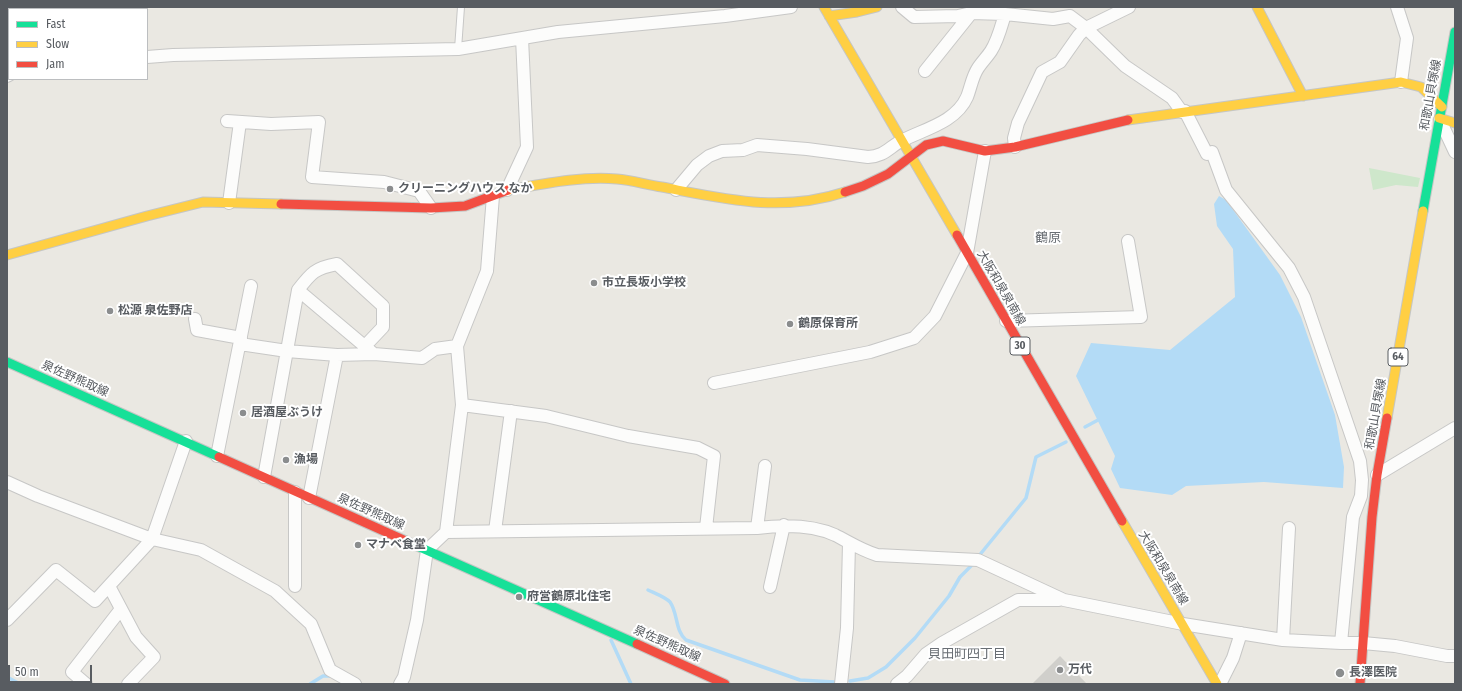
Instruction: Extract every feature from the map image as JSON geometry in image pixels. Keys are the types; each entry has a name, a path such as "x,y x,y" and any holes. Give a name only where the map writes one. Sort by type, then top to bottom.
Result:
{"main road":[{"name":"大阪和泉泉南線","path":"824,7 1006,320 1049,397 1217,684"},
{"path":"829,16 840,7"},
{"path":"829,16 857,12 877,7"},
{"path":"1257,7 1303,96"},
{"name":"和歌山貝塚線","path":"1360,684 1373,504 1377,475 1455,32"},
{"path":"7,255 203,202 431,208 465,206 507,190 579,179 617,179 734,201 779,204 827,198 863,186 888,174 926,145 943,141 985,151 1016,147 1134,118 1401,82 1421,87 1440,112 1455,123"},
{"name":"泉佐野熊取線","path":"7,362 725,684"}],"street":[{"path":"148,57 173,55 458,49 558,32 725,16 790,7"},
{"path":"902,7 914,17 955,11 974,10 1005,14 1029,12 1053,19 1070,16 1086,28 1125,66 1172,98 1184,111 1207,154 1212,152 1226,190 1290,268 1304,297 1360,462 1362,480 1359,500 1353,517 1341,643"},
{"path":"1016,147 1014,138 1018,123 1042,72 1060,62 1079,35 1086,28 1129,7"},
{"path":"1397,7 1407,38 1401,82"},
{"path":"925,71 974,10"},
{"path":"676,190 697,165 709,156 722,151 744,150 758,145 807,149 868,157 878,156 901,141 944,121 957,111 967,97 972,80 992,50 1005,14"},
{"path":"507,190 527,147 522,38"},
{"path":"1440,112 1455,152"},
{"path":"227,121 271,124 319,122 312,177 384,182 419,191 431,208"},
{"path":"229,203 240,122"},
{"path":"714,383 870,352 914,338 935,316 967,253 985,151"},
{"path":"400,684 404,677 417,620 427,550 446,532 462,405 457,346 487,271 492,196"},
{"path":"1006,320 1141,317 1128,241"},
{"path":"264,477 298,290 311,273 337,264 383,306 383,327 370,350"},
{"path":"217,456 250,286"},
{"path":"298,290 370,350"},
{"path":"195,319 197,330 287,351 337,355 370,350 422,358 435,349 457,346"},
{"path":"308,498 337,355"},
{"path":"462,405 546,416 628,436 698,448 714,456 706,528"},
{"path":"495,531 511,411"},
{"path":"1377,475 1455,428"},
{"path":"7,620 56,570 95,601 152,539 186,442"},
{"path":"757,528 765,466"},
{"path":"7,482 38,496 152,539 201,550 275,591 312,624 330,670 355,684"},
{"path":"295,492 295,586"},
{"path":"1359,500 1373,504"},
{"path":"446,532 757,528 784,525 823,530 864,551 877,555 978,560 1064,600"},
{"path":"770,587 784,525"},
{"path":"1283,640 1290,528"},
{"path":"841,684 847,628 849,543"},
{"path":"109,586 136,637 154,657 128,684"},
{"path":"896,684 907,676 931,650 1018,600 1064,600 1183,624 1283,640 1363,643 1395,646 1455,656"},
{"path":"86,684 72,672 121,609"},
{"path":"1220,684 1241,633"}],"lane":[{"path":"458,49 461,7"}],"green space":[{"path":"1369,168 1420,178 1418,187 1396,185 1373,190"}],"water":[{"path":"1219,196 1226,200 1280,275 1301,317 1335,415 1344,467 1343,488 1264,482 1186,486 1172,495 1120,488 1111,469 1115,456 1076,376 1091,343 1170,350 1235,297 1233,249 1217,226 1214,204"}],"building":[{"name":"万代","path":"1060,656 1087,684 1032,684"}],"waterway":[{"path":"1085,427 1098,420"},
{"path":"978,557 1026,498 1036,457 1066,442"},
{"path":"850,681 868,678 886,667 915,638 949,596 960,577 973,564"},
{"path":"648,590 670,602 673,606 680,632 686,640 800,680 834,682"},
{"path":"611,640 631,684"},
{"path":"310,684 323,676 330,676"},
{"path":"7,677 20,684"}],"traffic: fast":[{"path":"1423,211 1455,32"},
{"path":"7,362 219,457"},
{"path":"406,541 637,644"}],"traffic: slow":[{"path":"824,7 957,235"},
{"path":"829,16 857,12 877,7"},
{"path":"1257,7 1303,96"},
{"path":"1128,120 1401,82 1421,87 1442,107"},
{"path":"1439,118 1455,123"},
{"path":"508,190 562,181 603,178 628,180 708,196 753,202 798,202 845,192"},
{"path":"7,255 203,202 281,204"},
{"path":"1387,418 1423,211"},
{"path":"1122,521 1217,684"}],"traffic: jam":[{"path":"845,192 863,186 888,174 926,145 943,141 985,151 1015,147 1128,120"},
{"path":"281,204 431,208 465,206 508,190"},
{"path":"957,235 1122,521"},
{"path":"1360,684 1372,517 1377,475 1387,418"},
{"path":"219,457 406,541"},
{"path":"637,644 725,684"}],"place":[{"name":"クリーニングハウス なか","path":"390,189"},
{"name":"市立長坂小学校","path":"594,283"},
{"name":"松源 泉佐野店","path":"110,311"},
{"name":"鶴原保育所","path":"790,324"},
{"name":"居酒屋ぶうけ","path":"243,413"},
{"name":"漁場","path":"286,460"},
{"name":"マナベ食堂","path":"358,545"},
{"name":"府営鶴原北住宅","path":"519,597"},
{"name":"万代","path":"1060,670"},
{"name":"長澤医院","path":"1340,673"}],"district":[{"name":"鶴原","path":"1048,238"},
{"name":"貝田町四丁目","path":"967,654"}]}
